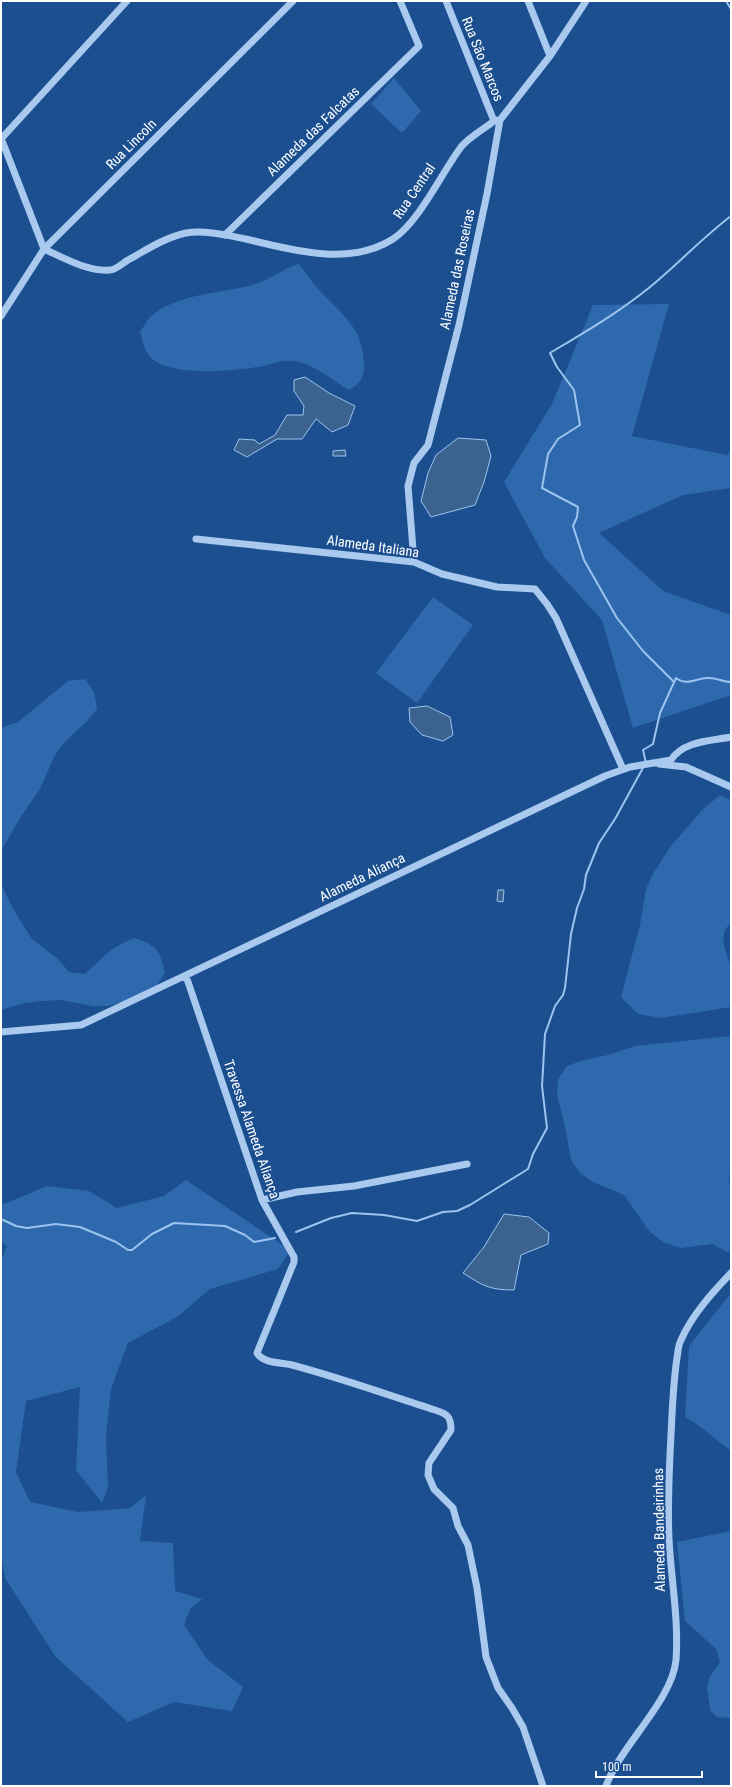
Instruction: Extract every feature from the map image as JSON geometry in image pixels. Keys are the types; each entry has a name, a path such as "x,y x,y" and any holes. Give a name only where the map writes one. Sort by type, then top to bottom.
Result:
{"street":[{"path":"44,249 1,138 127,1"},
{"name":"Rua Lincoln","path":"1,316 44,249 294,1"},
{"name":"Alameda das Falcatas","path":"225,235 419,46 400,1"},
{"name":"Rua São Marcos","path":"446,1 497,120"},
{"path":"528,1 550,56"},
{"name":"Alameda das Roseiras","path":"414,562 408,486 414,463 428,445 459,325 487,194 497,120 550,56 586,1"},
{"name":"Rua Central","path":"44,249 98,270 112,270 172,237 186,233 206,232 225,235 304,253 350,254 372,250 393,239 408,226 444,170 462,146 497,120"},
{"name":"Alameda Italiana","path":"196,539 414,562 442,574 497,587 535,590 556,618 626,768"},
{"name":"Alameda Aliança","path":"1,1032 81,1025 572,790 626,768 671,760 675,753 686,746 731,736"},
{"path":"649,763 686,767 731,787"},
{"name":"Travessa Alameda Aliança","path":"186,976 262,1200 293,1253 294,1262 256,1353 264,1360 285,1363 353,1383 436,1410 446,1414 449,1417 451,1430 429,1463 428,1475 434,1490 453,1508 458,1526 468,1545 477,1588 486,1657 498,1688 512,1708 523,1728 543,1786"},
{"path":"262,1200 297,1192 354,1186 467,1164"},
{"name":"Alameda Bandeirinhas","path":"606,1786 616,1764 671,1680 676,1660 675,1618 669,1537 669,1488 673,1383 680,1341 708,1297 731,1273"}],"shaded area":[{"path":"394,78 421,111 402,133 371,104"},
{"path":"299,264 310,280 349,321 355,329 359,339 364,363 364,372 359,382 349,390 315,368 300,362 284,361 233,370 190,371 165,366 155,361 147,352 140,332 150,317 174,302 258,283"},
{"path":"669,304 632,436 727,455 731,450 731,488 683,495 599,533 663,591 731,615 731,695 633,728 602,620 545,558 504,482 552,404 593,305"},
{"path":"305,377 329,393 355,406 348,425 332,432 316,419 302,439 277,439 247,457 234,450 239,439 255,440 259,444 275,435 287,415 303,415 304,406 294,391 294,380"},
{"path":"458,438 486,440 491,456 484,482 475,505 431,517 421,501 428,473 436,455"},
{"path":"345,450 346,456 333,456 333,451"},
{"path":"433,597 473,625 417,703 376,673"},
{"path":"85,679 94,692 97,709 64,743 55,755 40,789 20,818 1,851 1,728 18,722 68,681"},
{"path":"427,706 450,717 453,735 443,741 422,735 410,722 409,708"},
{"path":"720,795 731,800 731,923 726,928 723,940 731,969 731,1007 661,1018 638,1014 621,997 640,925 646,889 653,874 671,846 702,810"},
{"path":"1,884 13,909 32,939 59,960 69,972 85,974 114,949 135,938 148,944 156,950 161,959 165,973 156,987 109,1006 93,1006 61,1000 25,1003 1,1010"},
{"path":"498,890 504,890 503,902 497,901"},
{"path":"731,1036 731,1153 729,1181 731,1191 731,1251 727,1252 712,1244 681,1248 663,1242 649,1231 624,1195 593,1182 580,1173 571,1160 557,1095 558,1079 567,1066 635,1046"},
{"path":"186,1180 290,1250 278,1269 210,1289 177,1317 128,1343 111,1389 106,1436 108,1487 102,1503 76,1470 80,1387 26,1401 16,1472 30,1502 78,1512 130,1508 146,1495 140,1541 173,1543 175,1591 202,1599 190,1609 184,1625 207,1659 243,1687 232,1711 174,1702 128,1722 55,1656 5,1578 1,1553 1,1261 7,1246 1,1241 1,1204 47,1186 89,1191 117,1208 164,1196"},
{"path":"504,1214 529,1217 549,1233 548,1244 521,1255 514,1290 499,1289 487,1286 463,1273 484,1247"},
{"path":"731,1293 731,1451 685,1417 689,1346"},
{"path":"731,1531 731,1718 729,1718 717,1717 710,1710 707,1688 709,1678 720,1662 716,1649 685,1621 677,1542"}],"waterway":[{"path":"726,1 731,9"},
{"path":"673,681 643,651 617,618 584,560 573,526 577,517 578,507 542,488 548,454 558,439 580,425 574,390 557,367 550,353 601,322 638,296 731,216"},
{"path":"646,763 643,750 653,744 660,713 676,678 685,682 705,678 731,682"},
{"path":"296,1232 331,1218 352,1213 384,1215 417,1221 443,1212 457,1211 470,1205 528,1169 533,1154 547,1128 542,1086 545,1034 555,1006 563,995 565,988 571,934 577,908 584,889 586,875 599,843 615,819 644,766"},
{"path":"1,1219 16,1226 27,1228 56,1224 80,1227 116,1242 128,1250 132,1250 152,1234 174,1223 225,1226 245,1235 254,1242 275,1238"}]}
